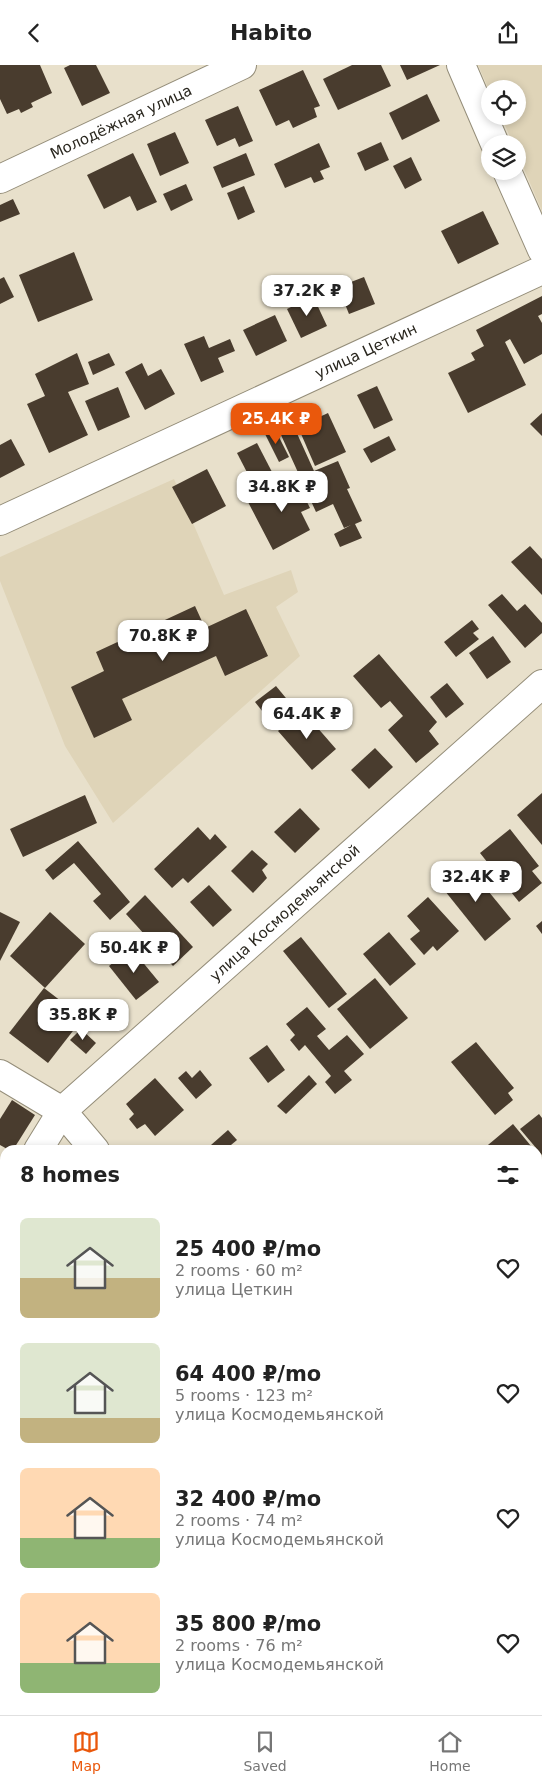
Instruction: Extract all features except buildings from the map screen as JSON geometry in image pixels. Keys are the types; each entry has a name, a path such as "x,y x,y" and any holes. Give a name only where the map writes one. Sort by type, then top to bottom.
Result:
{"street":[{"name":"Молодёжная улица","path":"0,179 242,65"},
{"path":"461,65 491,135"},
{"path":"512,180 542,249"},
{"name":"улица Цеткин","path":"0,521 542,270"},
{"name":"улица Космодемьянской","path":"41,1145 62,1111 542,684"},
{"path":"0,1074 62,1111 91,1145"}],"shaded area":[{"path":"478,65 542,65 542,211 526,174 526,135 509,135 505,125 526,125 526,80 485,80"},
{"path":"174,479 224,595 291,570 298,592 276,607 300,656 113,823 65,746 0,581 0,557"}]}
